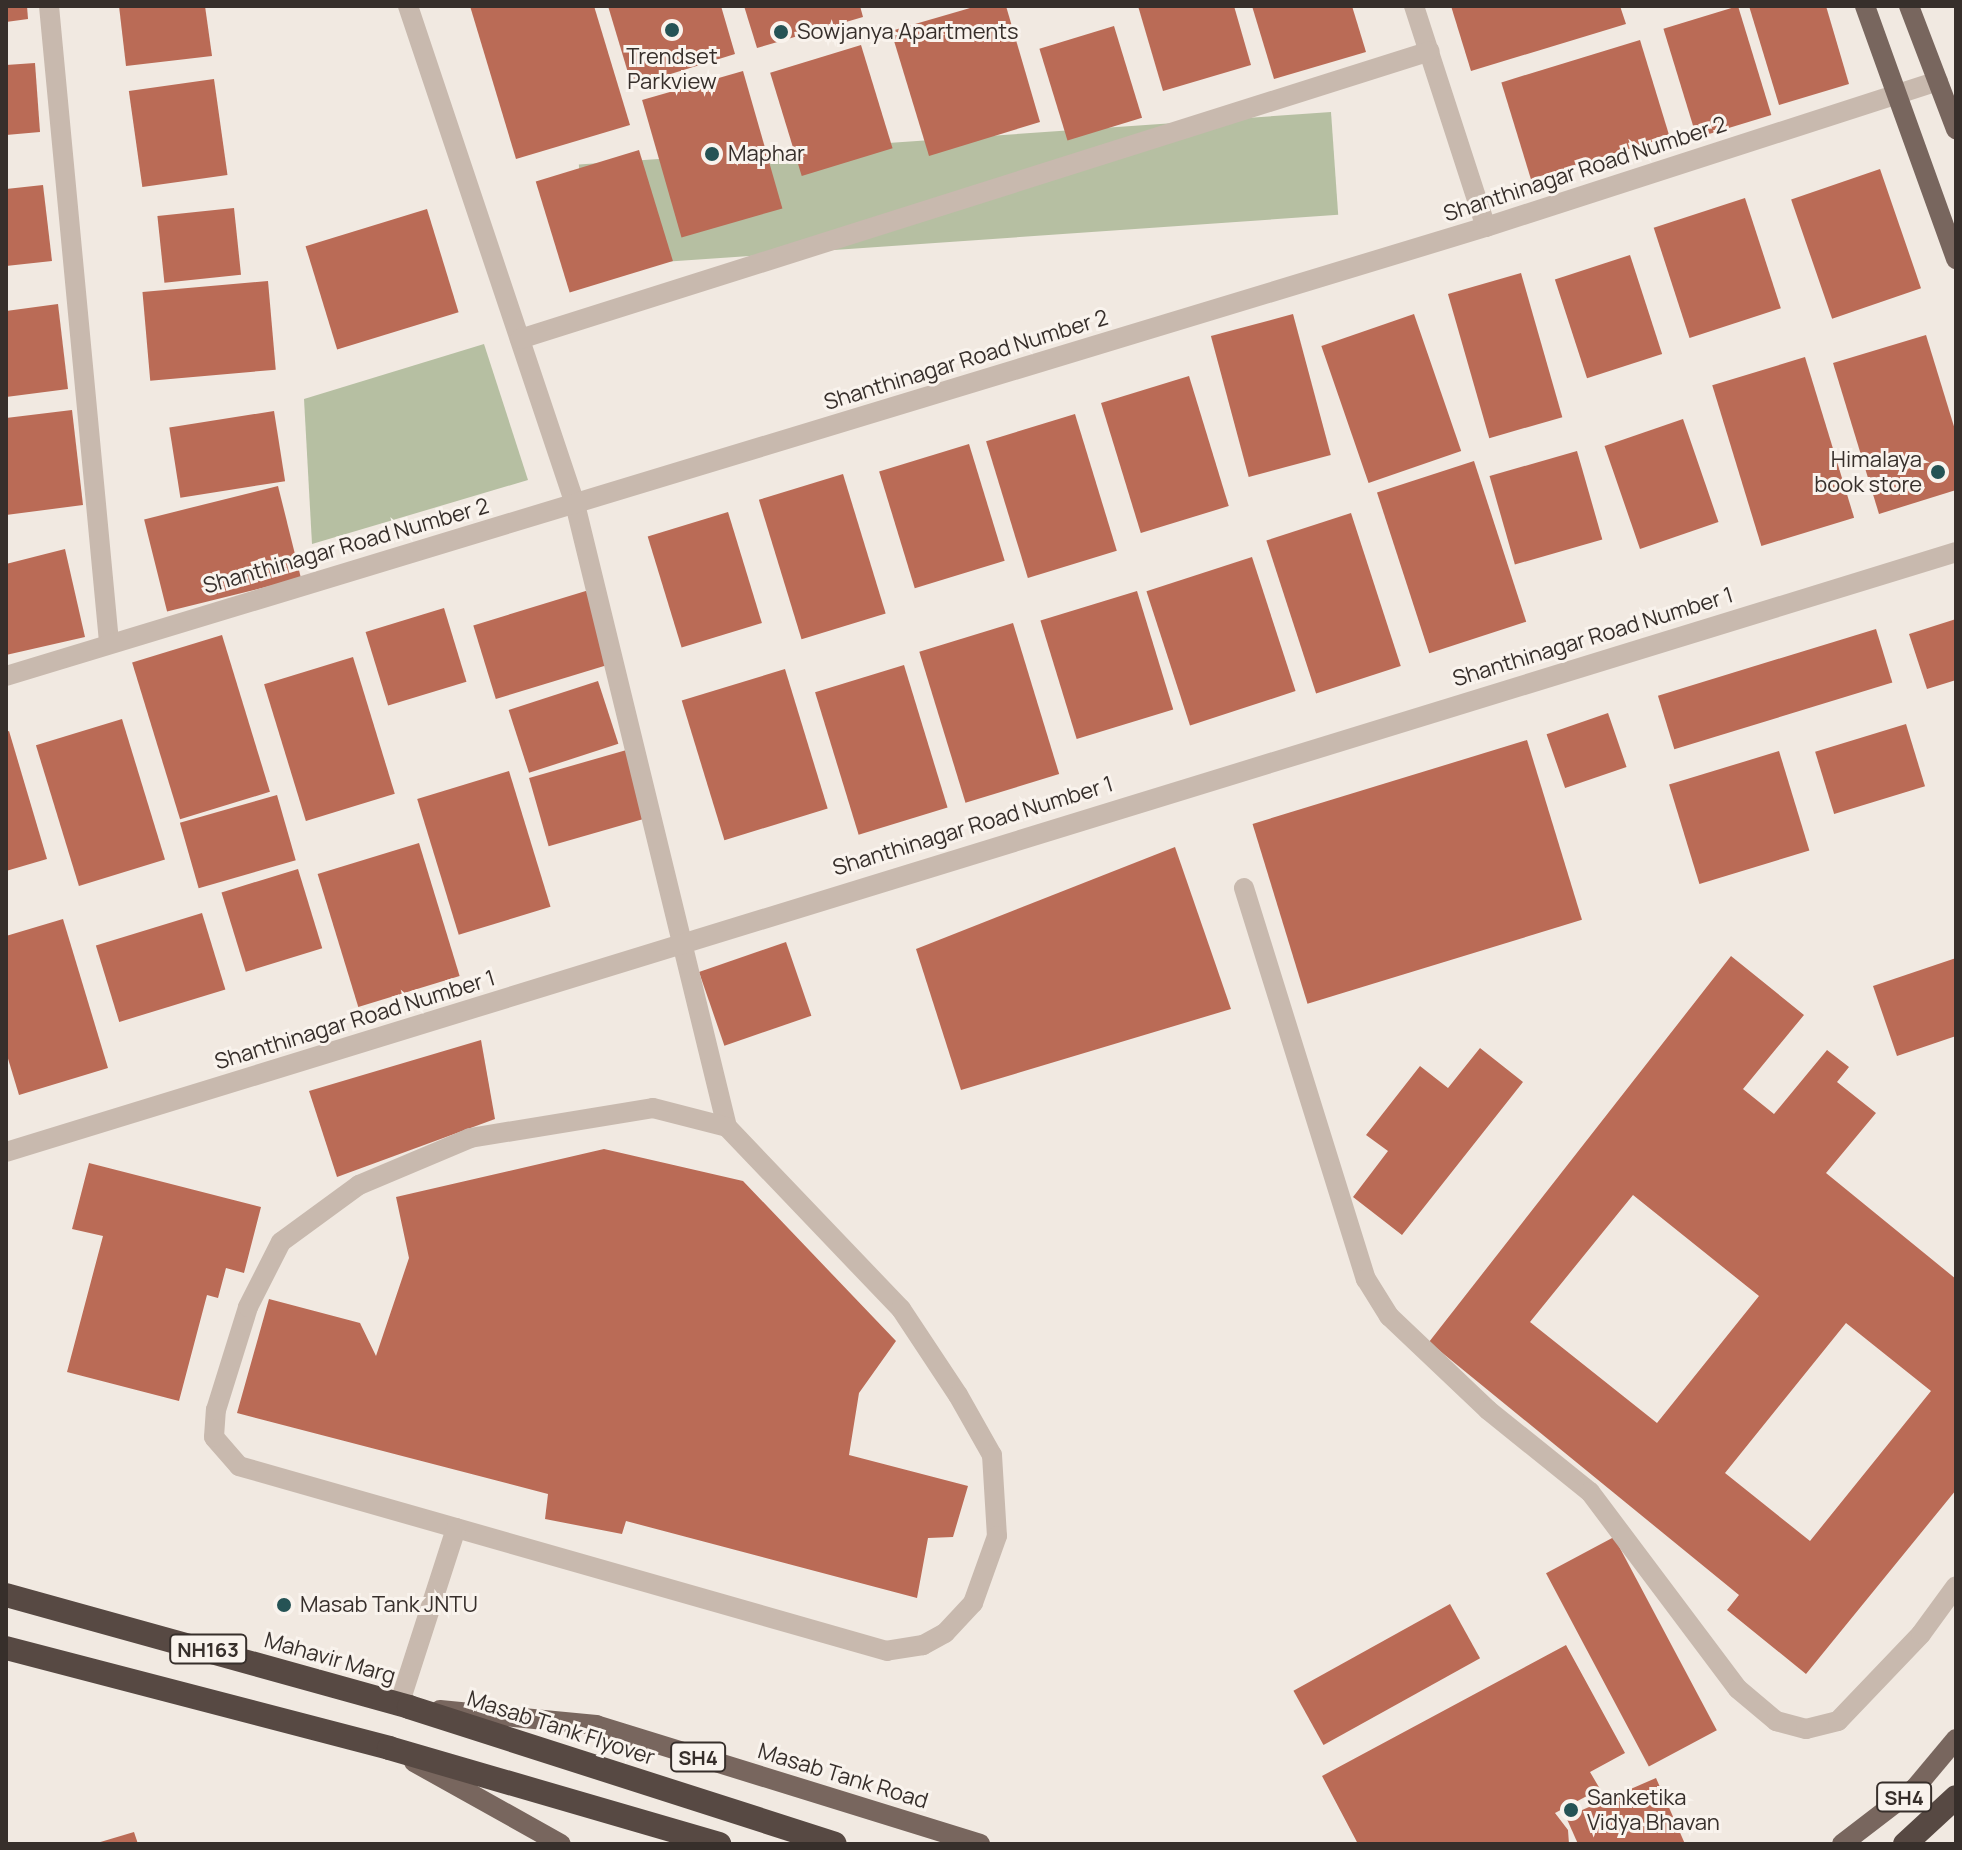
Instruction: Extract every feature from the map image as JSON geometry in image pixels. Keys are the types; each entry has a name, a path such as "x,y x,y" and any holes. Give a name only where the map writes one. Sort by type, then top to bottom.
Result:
{"highway":[{"name":"Mahavir Marg","path":"6,1595 404,1706"},
{"name":"NH163","path":"6,1648 389,1748 666,1825 719,1844"},
{"name":"Masab Tank Flyover","path":"404,1706 835,1844"},
{"path":"1905,1844 1956,1797"}],"main road":[{"path":"1865,6 1956,259"},
{"path":"1909,6 1956,129"},
{"name":"Masab Tank Road","path":"404,1706 596,1725 980,1844"},
{"name":"SH4","path":"1842,1844 1915,1788 1956,1739"},
{"path":"389,1748 561,1844"}],"street":[{"path":"49,6 109,642"},
{"path":"408,6 575,504 727,1127 901,1309 978,1424 998,1484 997,1536 973,1603 945,1633 923,1645 887,1651 239,1466 214,1437 216,1410 248,1307 281,1242 359,1185 470,1138 653,1108 727,1127"},
{"path":"1414,6 1486,227"},
{"path":"520,339 1430,51"},
{"name":"Shanthinagar Road Number 2","path":"6,676 109,642 1486,227 1938,81"},
{"name":"Shanthinagar Road Number 1","path":"6,1152 683,940 1956,552"},
{"path":"1244,888 1366,1279 1389,1316 1488,1410 1590,1492 1738,1689 1776,1721 1806,1729 1838,1721 1921,1634 1956,1586"},
{"path":"404,1706 456,1528"}],"green space":[{"path":"1331,112 1338,215 586,267 579,165"},
{"path":"484,344 528,480 312,544 304,399"}],"building":[{"path":"6,6 27,6 28,19 6,22"},
{"path":"119,6 205,6 212,56 126,66"},
{"path":"470,6 594,6 630,125 516,159"},
{"name":"Trendset Parkview","path":"608,6 721,6 735,54 632,86"},
{"name":"Sowjanya Apartments","path":"744,6 860,6 863,17 757,48"},
{"path":"977,6 1006,6 1040,122 929,156 891,31"},
{"path":"1138,6 1234,6 1251,65 1163,91"},
{"path":"1252,6 1352,6 1366,52 1274,79"},
{"path":"1451,6 1620,6 1626,24 1471,71"},
{"path":"1738,6 1771,115 1697,138 1663,29"},
{"path":"1749,6 1826,6 1849,84 1779,105"},
{"path":"1114,26 1142,118 1067,141 1039,49"},
{"path":"1640,40 1670,137 1531,179 1501,82"},
{"path":"861,45 893,148 802,176 770,73"},
{"path":"35,63 40,132 6,135 6,65"},
{"name":"Maphar","path":"743,71 782,208 681,237 642,100"},
{"path":"214,79 227,175 142,187 129,91"},
{"path":"639,150 673,261 570,293 536,182"},
{"path":"1880,169 1921,288 1832,319 1791,200"},
{"path":"43,185 52,261 6,266 6,189"},
{"path":"1745,198 1781,308 1690,338 1654,228"},
{"path":"234,208 241,275 164,283 157,216"},
{"path":"427,209 459,312 337,349 306,246"},
{"path":"1630,255 1662,354 1587,378 1555,279"},
{"path":"1521,273 1562,417 1489,438 1448,294"},
{"path":"268,281 276,370 150,381 142,292"},
{"path":"58,304 68,389 6,397 6,311"},
{"path":"1293,314 1331,455 1249,477 1211,336"},
{"path":"1414,314 1461,451 1369,483 1321,346"},
{"path":"1926,335 1956,433 1956,490 1879,514 1833,363"},
{"path":"1805,357 1854,518 1761,546 1712,385"},
{"path":"1189,376 1229,506 1141,533 1101,403"},
{"path":"72,410 83,505 6,515 6,418"},
{"path":"274,411 285,481 180,498 169,428"},
{"path":"1075,414 1117,551 1028,578 986,441"},
{"path":"1683,419 1718,522 1640,549 1605,446"},
{"path":"969,444 1005,561 915,588 879,471"},
{"path":"1577,451 1602,539 1515,565 1490,476"},
{"path":"1474,461 1526,622 1429,653 1377,493"},
{"path":"843,474 886,614 802,639 759,500"},
{"path":"278,486 301,578 167,612 144,519"},
{"path":"728,512 762,623 682,647 648,537"},
{"path":"1351,513 1401,666 1316,694 1266,541"},
{"path":"65,549 85,637 6,655 6,564"},
{"path":"1252,557 1296,691 1190,725 1146,591"},
{"path":"589,590 612,664 496,699 473,625"},
{"path":"1137,591 1173,710 1077,739 1040,621"},
{"path":"444,608 467,682 388,706 366,632"},
{"path":"1956,619 1956,680 1927,689 1909,634"},
{"path":"1013,623 1059,774 965,803 919,652"},
{"path":"1876,629 1892,683 1674,749 1658,696"},
{"path":"222,635 270,792 180,819 132,662"},
{"path":"353,657 395,794 306,821 264,684"},
{"path":"904,665 948,807 859,835 815,692"},
{"path":"785,669 828,809 724,840 682,701"},
{"path":"598,681 618,744 529,773 509,710"},
{"path":"1608,713 1627,767 1565,788 1547,734"},
{"path":"122,719 165,860 79,886 36,745"},
{"path":"1906,724 1925,786 1834,814 1815,752"},
{"path":"9,731 47,859 6,871 6,732"},
{"path":"1527,740 1582,920 1308,1004 1253,824"},
{"path":"630,749 650,817 549,846 529,778"},
{"path":"1779,751 1809,850 1699,884 1669,785"},
{"path":"509,771 551,907 459,935 417,799"},
{"path":"277,795 296,860 199,888 180,823"},
{"path":"419,843 460,976 358,1007 318,874"},
{"path":"1175,847 1231,1009 961,1090 916,949"},
{"path":"298,869 322,948 246,972 221,892"},
{"path":"202,913 225,990 119,1022 96,945"},
{"path":"63,919 108,1068 19,1095 6,1052 6,936"},
{"path":"786,942 811,1016 724,1046 699,972"},
{"path":"1731,956 1804,1015 1743,1089 1774,1114 1827,1050 1849,1067 1837,1082 1876,1113 1826,1173 1956,1279 1956,1490 1806,1674 1727,1610 1739,1595 1429,1342","holes":["1633,1195 1759,1296 1657,1423 1530,1322","1846,1323 1931,1391 1810,1541 1725,1473"]},
{"path":"1956,958 1956,1036 1897,1056 1873,986"},
{"path":"481,1040 495,1119 337,1177 309,1091"},
{"path":"1480,1048 1523,1082 1402,1235 1353,1197 1388,1151 1366,1135 1420,1066 1448,1088"},
{"path":"604,1149 743,1181 896,1341 859,1393 849,1455 968,1486 953,1537 928,1538 917,1598 626,1521 622,1534 545,1519 548,1494 237,1413 269,1299 360,1323 376,1356 409,1258 396,1197"},
{"path":"89,1163 261,1207 244,1273 226,1268 218,1298 207,1295 179,1401 67,1372 103,1236 72,1229"},
{"path":"1614,1537 1717,1730 1649,1767 1546,1573"},
{"path":"1450,1604 1480,1658 1324,1745 1293,1691"},
{"path":"1566,1645 1625,1753 1590,1772 1600,1789 1555,1813 1568,1830 1569,1844 1358,1844 1322,1776"},
{"path":"1656,1778 1685,1844 1578,1844 1566,1817"},
{"path":"134,1832 138,1844 97,1844 97,1843"}],"place":[{"name":"Trendset Parkview","path":"672,30"},
{"name":"Sowjanya Apartments","path":"781,32"},
{"name":"Maphar","path":"712,154"},
{"name":"Himalaya book store","path":"1938,472"},
{"name":"Masab Tank JNTU","path":"284,1605"},
{"name":"Sanketika Vidya Bhavan","path":"1571,1810"}]}
